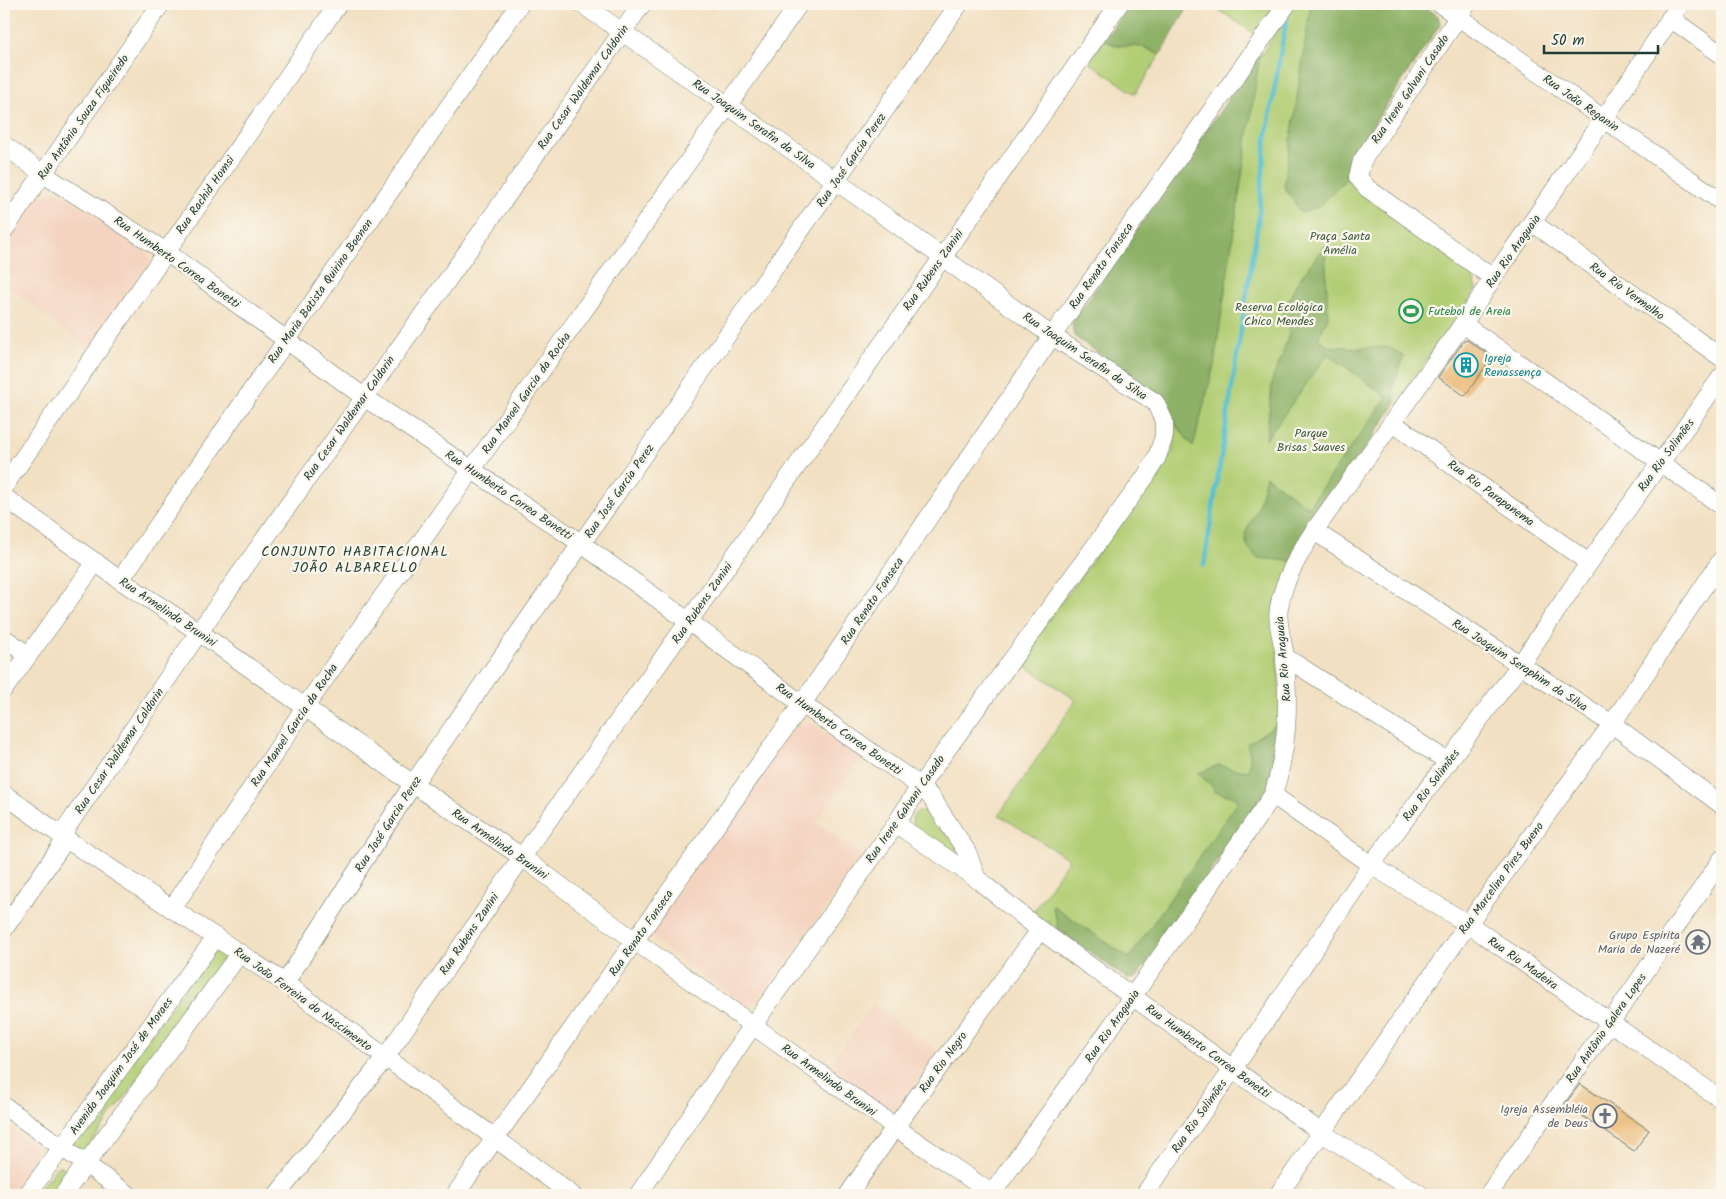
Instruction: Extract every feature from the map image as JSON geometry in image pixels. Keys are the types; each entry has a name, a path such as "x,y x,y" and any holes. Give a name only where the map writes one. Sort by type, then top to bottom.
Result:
{"street":[{"name":"Rua Antônio Souza Figueiredo","path":"4,230 161,4"},
{"name":"Rua Rachid Homsi","path":"4,486 338,4"},
{"name":"Rua Maria Batista Quirino Boenen","path":"120,580 520,4"},
{"name":"Rua Joaquim Serafin da Silva","path":"582,4 942,256 1052,336 1155,402 1164,421"},
{"name":"Rua Cesar Waldemar Caldorin","path":"4,929 199,632 642,4"},
{"name":"Rua Manoel Garcia da Rocha","path":"172,909 305,708 799,4"},
{"name":"Rua José Garcia Perez","path":"285,983 413,784 959,4"},
{"name":"Rua Rubens Zanini","path":"277,1195 385,1058 522,857 1119,4"},
{"name":"Rua Renato Fonseca","path":"455,1195 802,704 1052,336 1287,4"},
{"name":"Rua João Reganin","path":"1440,4 1462,10 1604,120 1722,202"},
{"name":"Rua Rio Araguaia","path":"992,1195 1273,795 1281,771 1288,722 1285,657 1278,629 1279,609 1283,590 1299,555 1314,531 1464,324 1493,278 1604,120 1680,4"},
{"name":"Rua Irene Galvani Casado","path":"1462,10 1362,161 1358,177 1367,188 1493,278"},
{"path":"1670,18 1722,54"},
{"name":"Rua Humberto Correa Bonetti","path":"4,145 43,174 166,251 364,397 582,544 802,704 920,786 931,797 967,852 977,879"},
{"name":"Rua Rio Vermelho","path":"1533,223 1722,358"},
{"path":"1464,324 1722,506"},
{"name":"Rua Rio Solimões","path":"1144,1195 1233,1069 1371,865 1520,665 1588,564 1722,376"},
{"name":"Rua Irene Galvani Casado","path":"638,1195 752,1025 896,824 920,786 1146,476 1158,457 1164,436 1164,421"},
{"name":"Rua Rio Parapanema","path":"1393,423 1588,564"},
{"name":"Rua Armelindo Brunini","path":"4,497 120,580 199,632 413,784 522,857 635,941 992,1195"},
{"name":"Rua Joaquim Seraphim da Silva","path":"1314,531 1612,724 1722,805"},
{"name":"Rua Marcelino Pires Bueno","path":"1278,1195 1468,924 1612,724 1722,559"},
{"path":"4,689 96,562"},
{"path":"4,638 28,655"},
{"path":"1285,657 1449,762"},
{"name":"Rua João Ferreira do Nascimento","path":"4,794 64,837 285,983 572,1195"},
{"name":"Rua Rio Madeira","path":"1273,795 1371,865 1468,924 1722,1100"},
{"name":"Rua Humberto Correa Bonetti","path":"896,824 977,879 1040,930 1322,1133 1421,1195"},
{"name":"Rua Antônio Galera Lopes","path":"1488,1195 1610,1023 1722,859"},
{"name":"Rua Rio Negro","path":"848,1195 895,1127 1040,930"},
{"name":"Avenida Joaquim José de Moraes","path":"27,1195 216,937"},
{"path":"63,1195 240,954"},
{"path":"4,1106 129,1195"}],"shaded area":[{"path":"58,192 146,248 150,262 89,350 4,283 4,245 39,196"},
{"path":"801,724 813,724 861,758 816,822 863,856 757,1001 744,1005 655,941 650,932 788,733"},
{"path":"873,1005 938,1052 902,1103 893,1108 879,1107 826,1069"},
{"path":"4,1123 33,1143 41,1163 17,1195 4,1195"}],"green space":[{"path":"1129,4 1190,4 1160,55 1144,47 1115,45 1104,40"},
{"path":"1210,4 1276,4 1255,34"},
{"name":"Reserva Ecológica Chico Mendes","path":"1295,4 1421,4 1438,16 1440,24 1349,161 1348,177 1359,192 1472,273 1476,290 1335,489 1294,553 1277,658 1282,721 1275,771 1128,979 1033,912 1069,859 999,815 1076,700 1018,661 1172,453 1175,438 1175,423 1170,413 1160,401 1130,376 1074,336"},
{"path":"1311,4 1421,4 1438,16 1440,24 1349,161 1348,177 1320,206 1301,213 1284,186"},
{"path":"1104,40 1115,45 1144,47 1160,55 1135,94 1089,62"},
{"path":"1260,54 1214,365 1193,447 1166,407 1117,366 1074,336 1072,323"},
{"path":"1325,245 1328,317 1318,338 1328,346 1389,347 1404,357 1393,385 1394,402 1396,403 1290,561 1257,558 1247,546 1245,534 1258,508 1266,476 1308,507 1387,397 1328,354 1266,439 1273,377 1282,357 1289,333 1282,315 1296,284"},
{"path":"1282,721 1267,791 1136,978 1128,979 1059,930 1052,905 1129,958 1238,803 1236,797 1215,792 1211,785 1198,773 1219,765 1249,771 1250,754 1247,744"},
{"path":"918,811 925,811 931,815 963,854 963,861 914,828 912,819"},
{"path":"213,951 221,953 225,961 82,1155 71,1142"},
{"path":"58,1166 62,1166 67,1173 53,1195 35,1195"}],"building":[{"name":"Igreja Renassença","path":"1467,340 1492,357 1465,396 1438,377 1464,341"},
{"name":"Igreja Assembléia de Deus","path":"1580,1084 1649,1130 1634,1151 1565,1104"}],"waterway":[{"path":"1204,565 1258,222 1266,139 1287,15"}],"place":[{"name":"Futebol de Areia","path":"1411,311"},
{"name":"Igreja Renassença","path":"1466,365"},
{"name":"Grupo Espirita Maria de Nazeré","path":"1698,942"},
{"name":"Igreja Assembléia de Deus","path":"1605,1116"}],"district":[{"name":"CONJUNTO HABITACIONAL JOÃO ALBARELLO","path":"355,560"}],"park label":[{"name":"Praça Santa Amélia","path":"1340,243"},
{"name":"Parque Brisas Suaves","path":"1311,440"}]}
